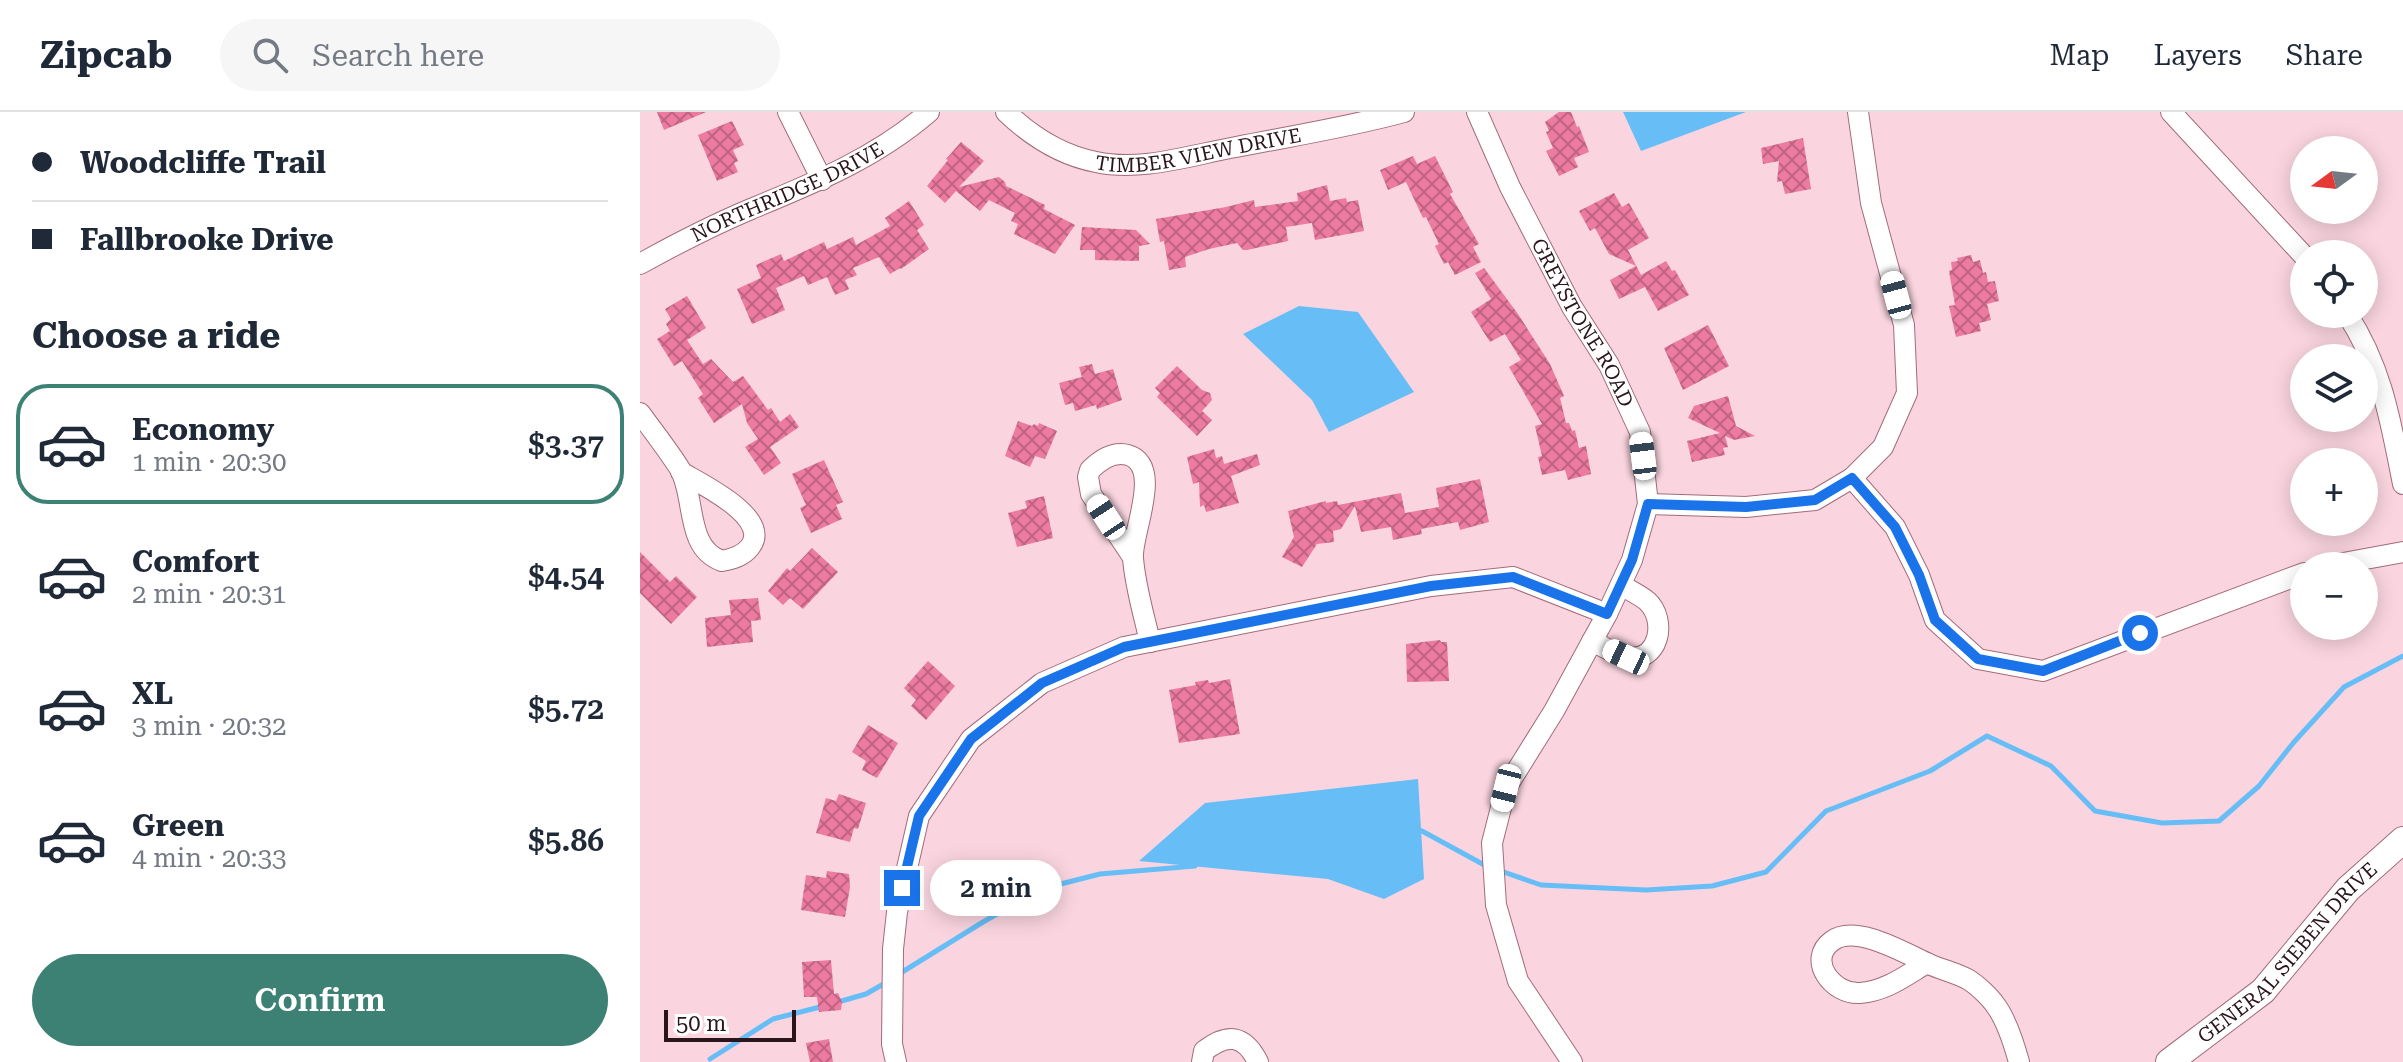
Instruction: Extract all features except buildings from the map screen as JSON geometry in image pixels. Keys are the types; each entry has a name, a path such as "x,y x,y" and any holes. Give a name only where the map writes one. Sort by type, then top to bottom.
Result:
{"street":[{"path":"788,112 822,180"},
{"name":"NORTHRIDGE DRIVE","path":"640,264 712,226 822,180 876,150 929,112"},
{"name":"TIMBER VIEW DRIVE","path":"1006,112 1030,134 1063,152 1098,163 1126,165 1350,125 1404,112"},
{"name":"GREYSTONE ROAD","path":"1477,112 1510,187 1572,307 1609,365 1640,432 1648,504 1632,560 1607,614 1554,711 1506,788 1492,843 1496,905 1518,981 1572,1062"},
{"path":"1648,504 1746,507 1815,500 1852,478 1883,447 1907,393 1904,325 1871,203 1858,112"},
{"path":"2171,112 2290,241"},
{"path":"2357,328 2386,399 2403,484"},
{"path":"640,413 681,472"},
{"path":"1852,478 1895,527 1919,575 1935,620 1978,659 2043,671 2290,578"},
{"path":"2378,557 2403,552"},
{"path":"1132,556 1150,642"},
{"path":"896,1062 892,1044 896,924 919,816 971,739 1042,683 1124,647 1431,586 1513,577 1607,614"},
{"path":"1592,641 1626,657 1650,652 1660,623 1648,601 1621,585"},
{"name":"GENERAL SIEBEN DRIVE","path":"2169,1062 2263,991 2348,889 2403,840"},
{"path":"1927,963 1886,988 1859,993 1841,990 1831,983 1824,970 1823,954 1833,940 1853,935 1903,951 1969,980 1995,1005 2015,1046 2019,1062"},
{"path":"1202,1062 1204,1051 1216,1042 1228,1039 1242,1041 1252,1049 1258,1062"}],"water":[{"path":"1623,112 1746,112 1641,151"},
{"path":"1299,306 1358,312 1414,392 1329,432 1312,400 1243,334"},
{"path":"1418,779 1424,879 1384,899 1328,879 1139,861 1205,803"}],"waterway":[{"path":"1498,870 1541,885 1646,890 1712,886 1766,872 1826,811 1930,771 1987,736 2051,766 2095,811 2162,823 2219,821 2259,786 2344,687 2403,656"},
{"path":"1416,829 1488,867"},
{"path":"899,974 1041,889 1100,874 1195,866"},
{"path":"838,1002 866,994 887,982"},
{"path":"710,1059 773,1019 824,1006"}],"route":[{"path":"902,888 919,816 971,739 1042,683 1124,647 1431,586 1513,577 1607,614 1632,560 1648,504 1746,507 1815,500 1852,478 1895,527 1919,575 1935,620 1978,659 2043,671 2140,633"}]}
